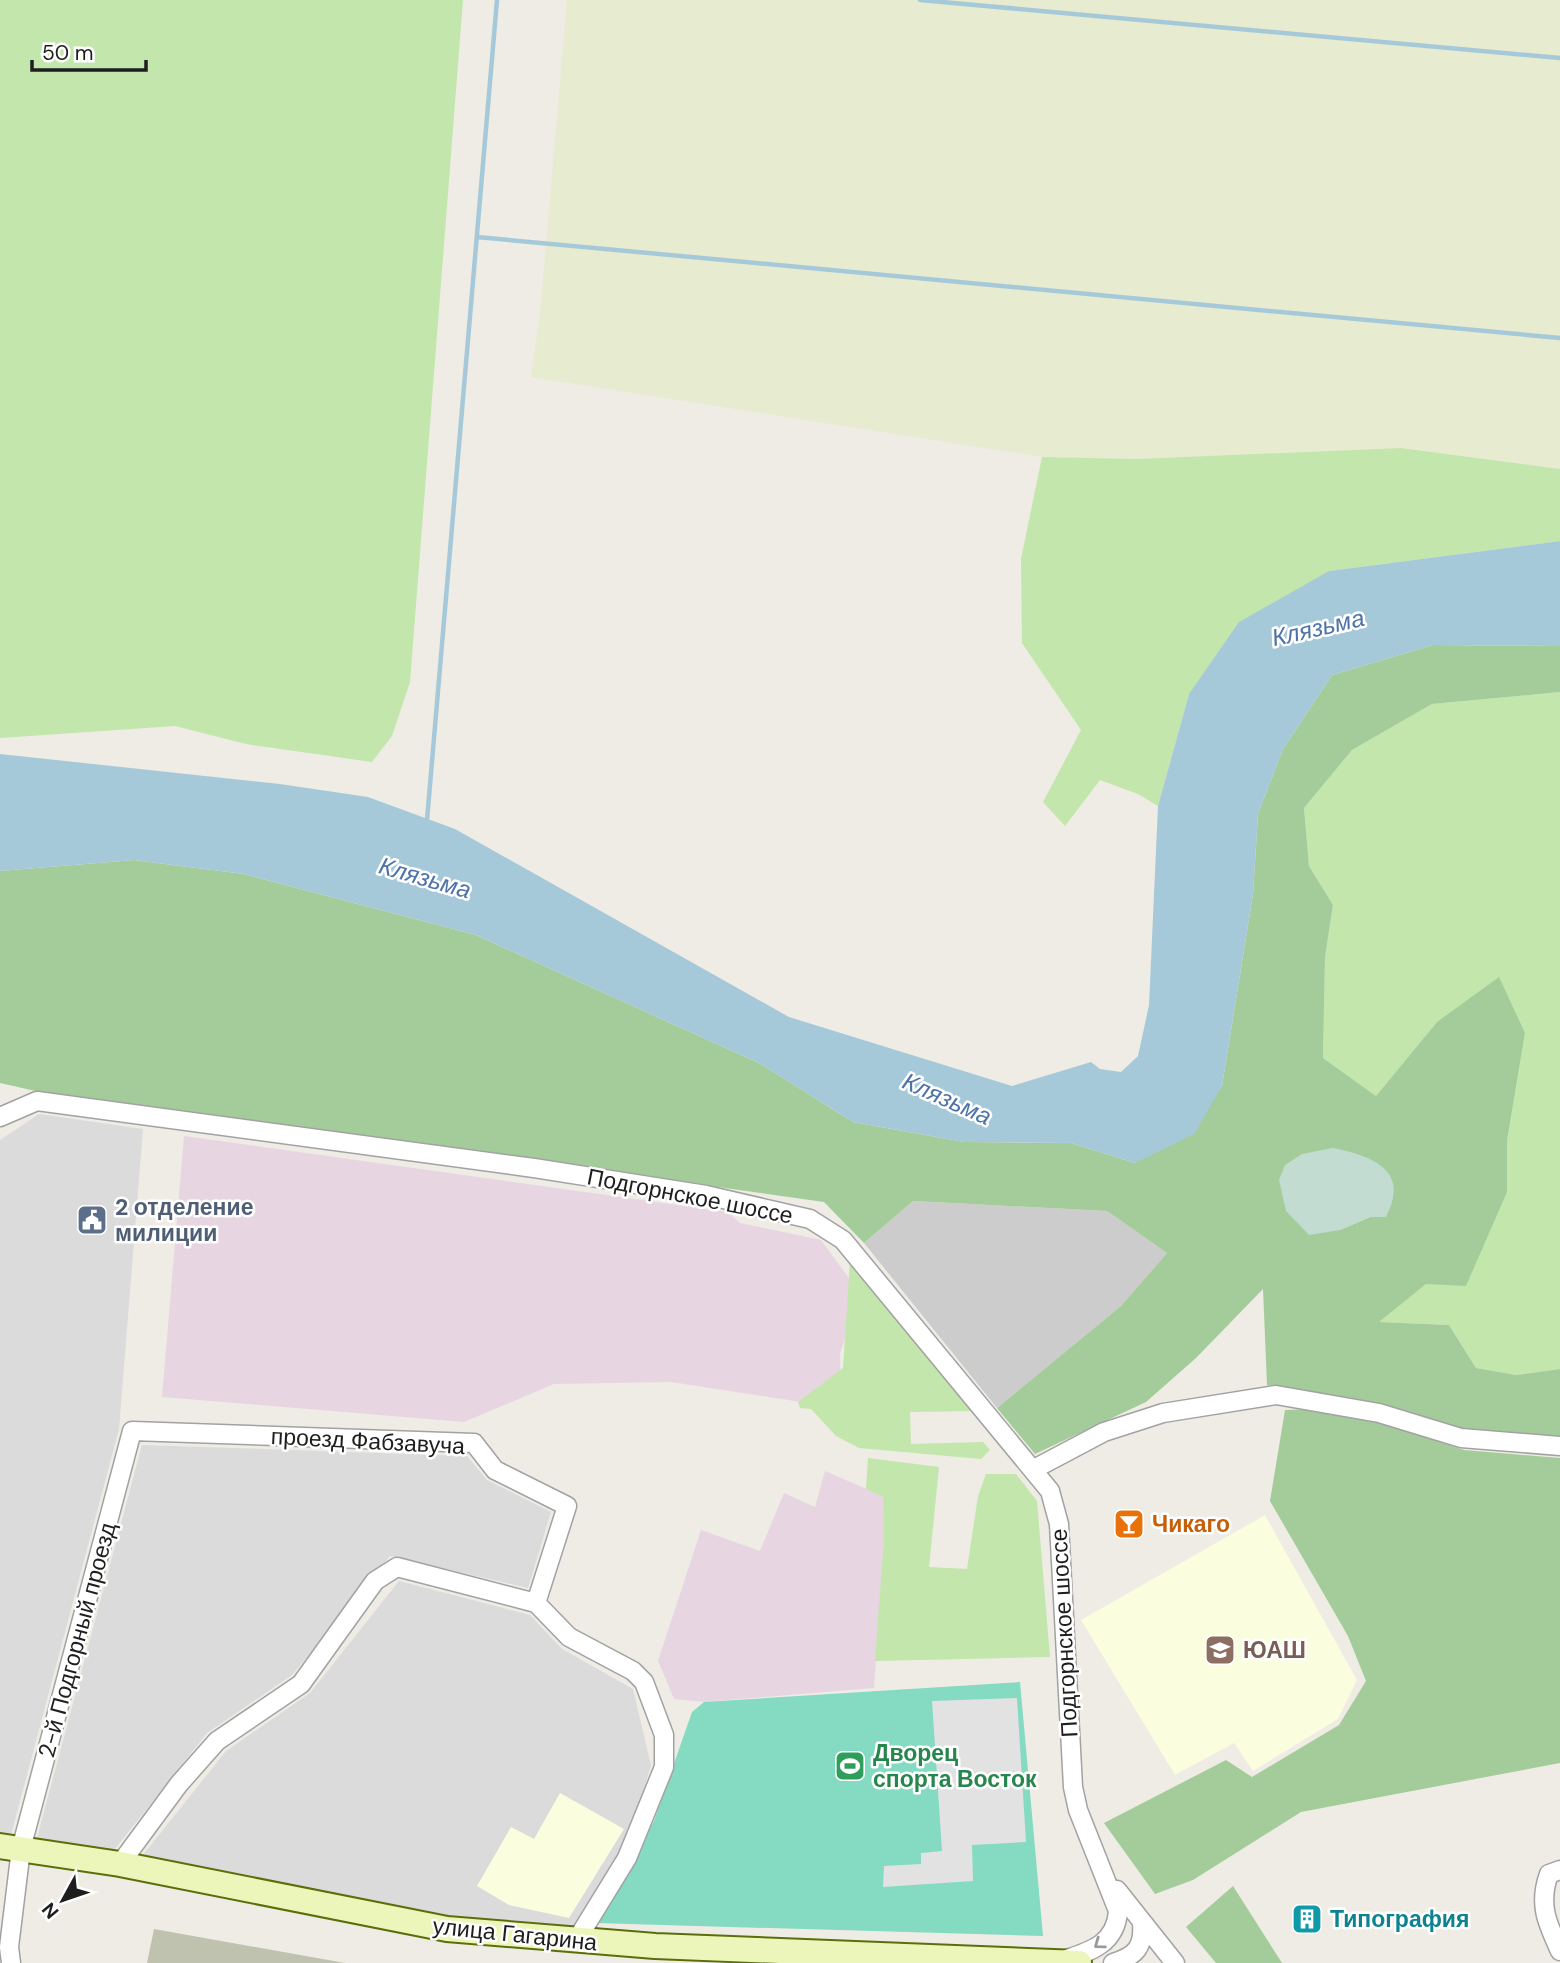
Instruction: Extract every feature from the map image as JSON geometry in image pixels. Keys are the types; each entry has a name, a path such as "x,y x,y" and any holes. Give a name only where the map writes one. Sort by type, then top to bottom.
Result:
{"main road":[{"name":"улица Гагарина","path":"10,1847 120,1864 447,1929 576,1941 1071,1962"}],"street":[{"name":"Подгорнское шоссе","path":"0,1117 37,1101 547,1170 706,1195 810,1219 843,1240 1050,1491 1059,1524 1073,1787 1078,1810 1100,1868"},
{"path":"1034,1469 1104,1432 1163,1412 1276,1395 1379,1413 1461,1438 1560,1447"},
{"name":"проезд Фабзавуча","path":"132,1431 474,1443 495,1470 567,1506 537,1603"},
{"name":"2-й Подгорный проезд","path":"7,1953 10,1847 132,1431"},
{"path":"120,1864 179,1784 217,1741 301,1684 375,1581 397,1567 537,1603 569,1637 633,1671 644,1682 664,1735 664,1767 646,1818 627,1858 576,1941"},
{"path":"1100,1868 1175,1963"},
{"path":"1071,1962 1107,1939 1117,1927 1118,1910 1100,1868"},
{"path":"1560,1870 1549,1874 1541,1894 1549,1926 1560,1951"},
{"path":"1113,1963 1135,1954 1140,1947 1142,1923"}],"shaded area":[{"path":"567,0 1560,0 1560,469 1401,448 1136,459 1042,457 531,377 540,314"},
{"path":"39,1114 143,1129 119,1429 11,1835 0,1833 0,1140"},
{"path":"184,1136 728,1212 740,1223 821,1240 859,1292 840,1354 841,1408 671,1382 554,1384 464,1422 162,1397"},
{"path":"1333,1148 1361,1156 1384,1168 1391,1177 1394,1188 1392,1201 1386,1217 1370,1217 1340,1230 1309,1235 1286,1211 1279,1180 1285,1165 1302,1154"},
{"path":"913,1201 1107,1211 1167,1253 1121,1306 997,1408 864,1243"},
{"path":"142,1445 467,1456 487,1480 551,1512 528,1588 390,1556 292,1675 207,1733 114,1850 37,1838"},
{"path":"825,1471 883,1496 884,1537 874,1688 704,1702 674,1699 658,1661 701,1530 760,1551 784,1493 815,1507"},
{"name":"ЮАШ","path":"1265,1515 1357,1680 1338,1719 1253,1771 1234,1743 1175,1775 1081,1620"},
{"path":"399,1581 530,1615 562,1649 633,1689 651,1765 629,1838 569,1933 364,1903 142,1856 226,1751 310,1693"},
{"path":"1017,1698 1026,1842 972,1845 973,1881 883,1887 884,1866 921,1864 921,1853 942,1851 932,1701"},
{"path":"560,1793 624,1829 569,1918 509,1905 477,1886 511,1827 534,1839"},
{"path":"154,1929 345,1963 147,1963"}],"green space":[{"path":"0,0 463,0 410,682 392,736 372,762 246,744 175,726 0,738"},
{"path":"1401,448 1560,469 1560,541 1329,571 1189,694 1158,806 1138,794 1100,780 1065,826 1043,802 1081,730 1022,643 1021,559 1042,457 1136,459"},
{"path":"1433,645 1560,646 1560,692 1432,704 1352,750 1304,808 1309,866 1333,905 1325,957 1323,1058 1376,1096 1437,1022 1499,977 1525,1033 1507,1141 1507,1192 1466,1286 1426,1284 1379,1322 1449,1325 1476,1368 1516,1375 1560,1369 1560,1440 1476,1433 1380,1406 1267,1385 1263,1289 1196,1358 1146,1402 1035,1454 997,1408 1121,1306 1167,1253 1107,1211 913,1201 864,1243 824,1202 40,1092 0,1083 0,871 134,860 244,874 476,935 761,1064 853,1122 964,1142 1071,1143 1135,1163 1222,1086 1253,894 1258,814 1283,749 1332,675","holes":["1302,1154 1386,1217 1370,1217 1340,1230"]},
{"path":"1560,692 1560,1369 1516,1375 1476,1368 1449,1325 1378,1322 1426,1284 1507,1192 1507,1141 1525,1033 1437,1022 1376,1096 1323,1058 1325,957 1333,905 1309,866 1304,808 1352,750 1432,704"},
{"path":"850,1260 974,1411 910,1412 911,1444 983,1442 990,1450 981,1459 859,1448 836,1436 811,1409 800,1408 798,1402 843,1368"},
{"path":"1311,1409 1381,1423 1464,1450 1560,1458 1560,1763 1301,1812 1193,1880 1155,1894 1104,1823 1226,1760 1252,1777 1339,1725 1366,1681 1348,1636 1270,1501 1285,1410"},
{"path":"868,1458 939,1467 929,1567 967,1569 978,1496 986,1474 1016,1474 1037,1501 1050,1657 875,1661 884,1537 883,1497 866,1489"},
{"name":"Дворец спорта Восток","path":"1020,1682 1043,1936 595,1923 654,1821 692,1712 704,1702"},
{"path":"1233,1886 1282,1963 1216,1963 1186,1927"}],"water":[{"name":"Клязьма","path":"1560,541 1560,646 1433,645 1332,675 1283,749 1258,814 1253,894 1222,1086 1194,1134 1135,1163 1071,1143 964,1142 853,1122 761,1064 476,935 244,874 134,860 0,871 0,754 280,784 368,797 455,829 789,1017 1012,1086 1091,1062 1100,1069 1121,1072 1138,1056 1149,1005 1158,806 1189,694 1239,622 1329,571"}],"waterway":[{"path":"427,820 497,0"},
{"path":"920,0 1560,58"},
{"path":"477,237 1560,338"}],"place":[{"name":"2 отделение милиции","path":"92,1220"},
{"name":"Чикаго","path":"1129,1524"},
{"name":"ЮАШ","path":"1220,1650"},
{"name":"Дворец спорта Восток","path":"850,1766"},
{"name":"Типография","path":"1307,1919"}]}
